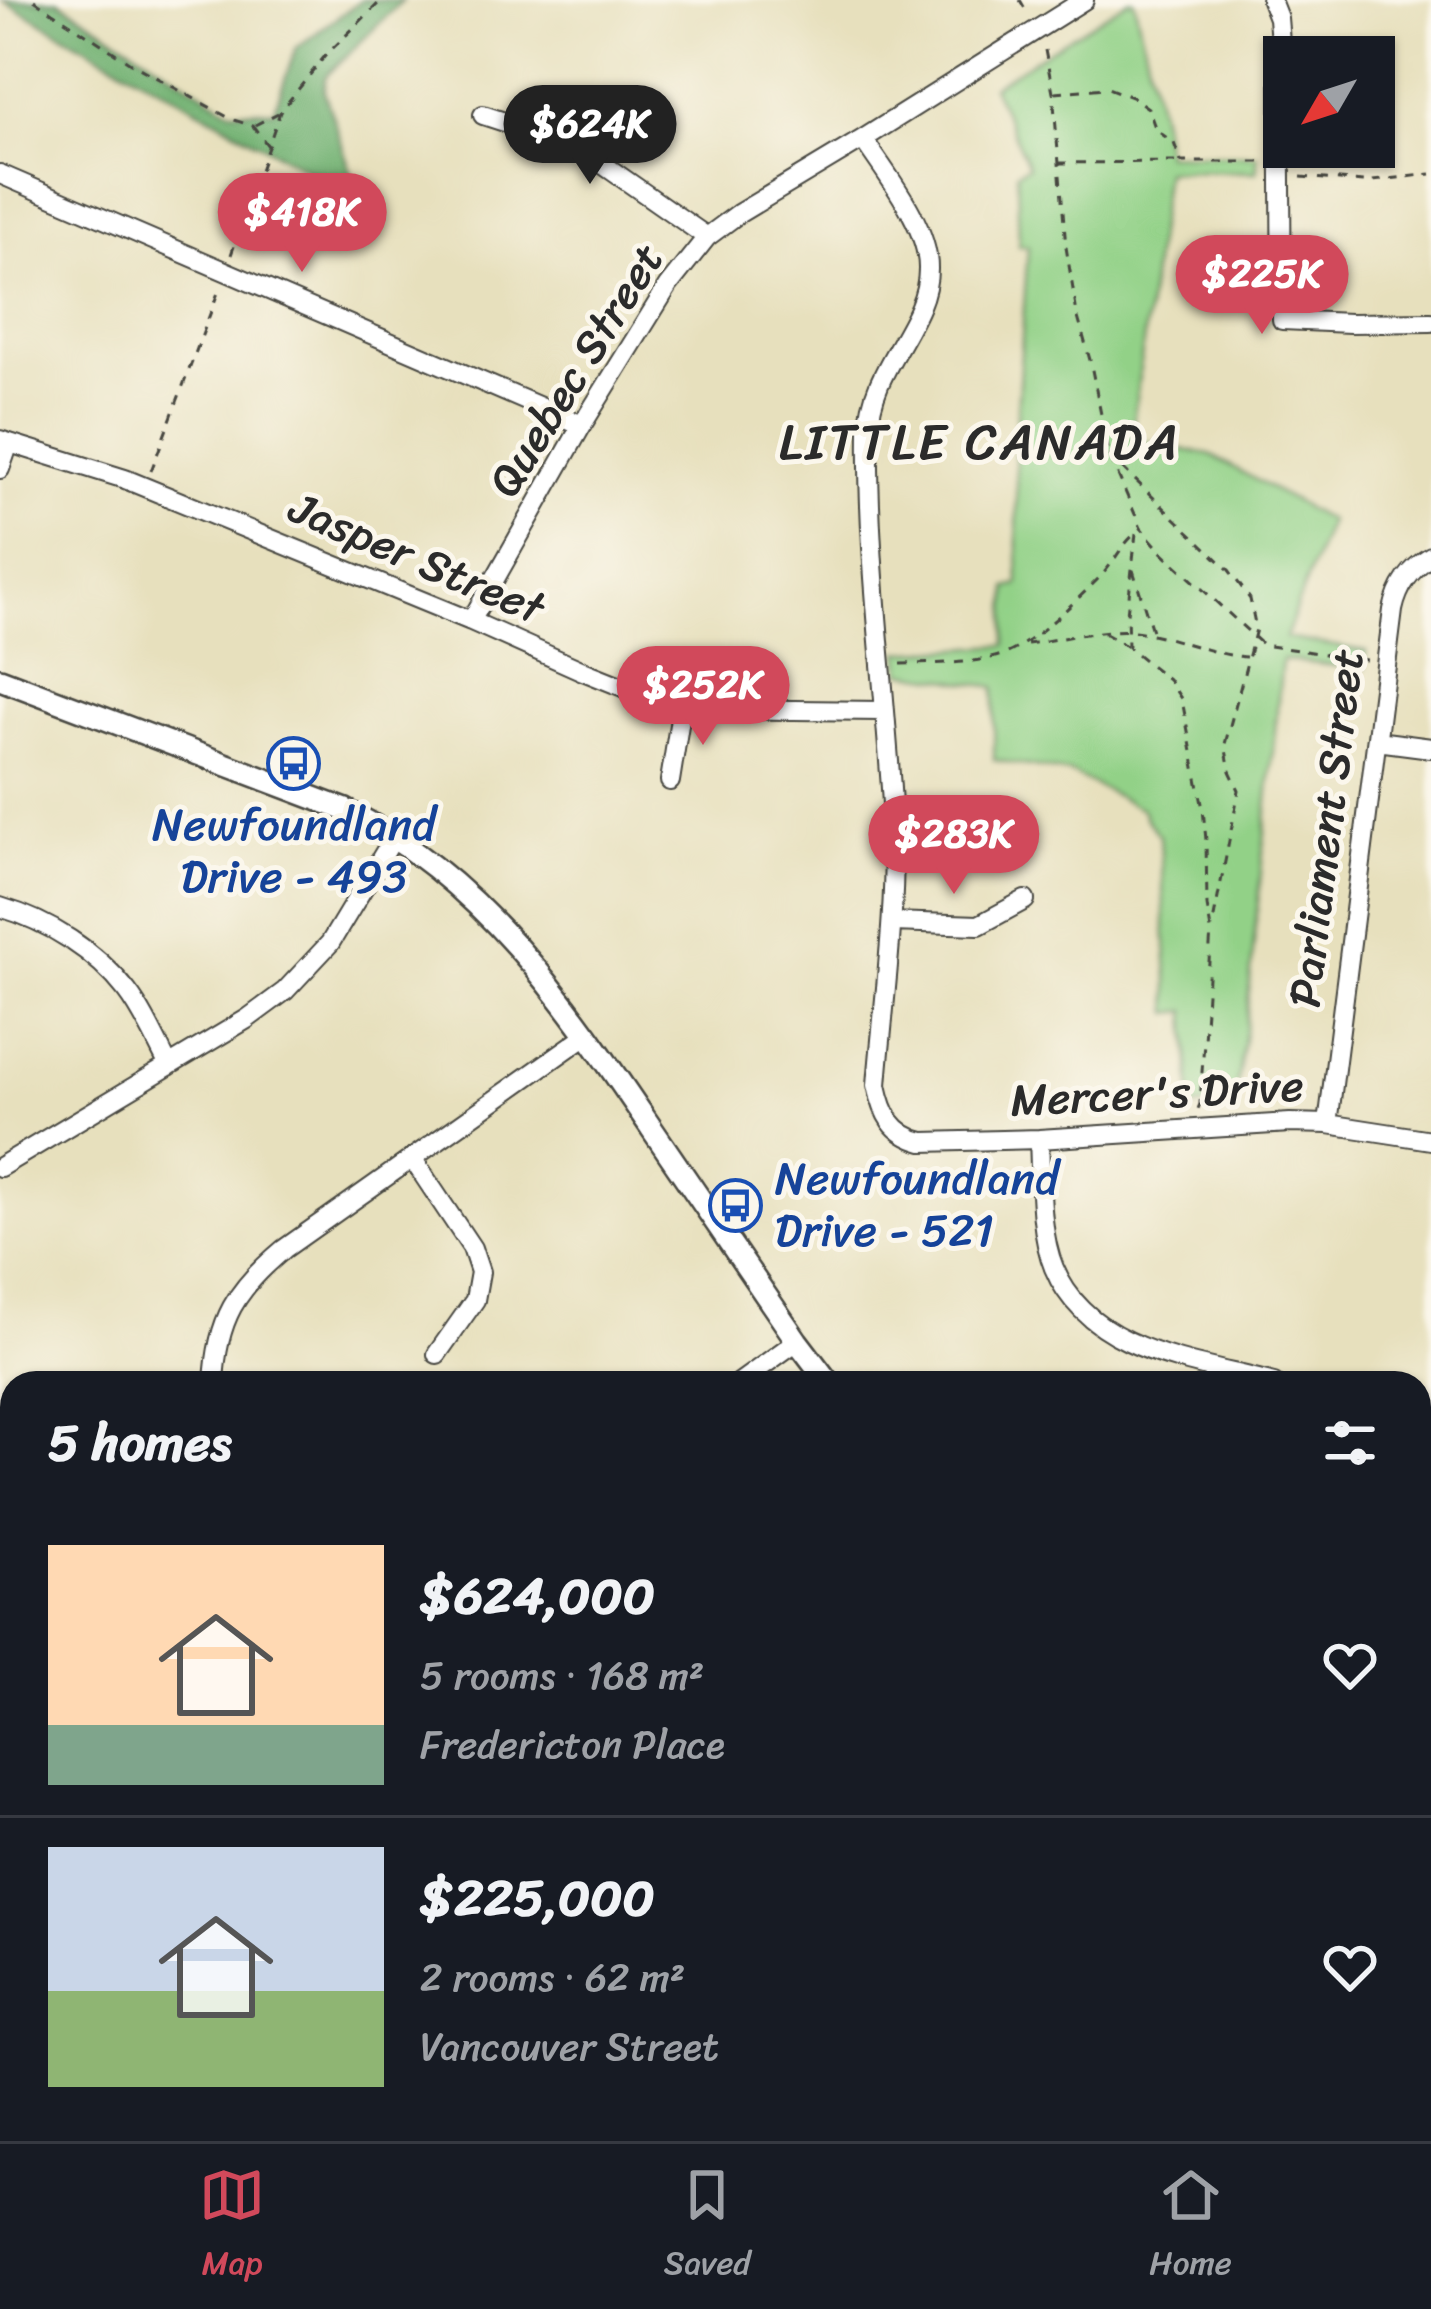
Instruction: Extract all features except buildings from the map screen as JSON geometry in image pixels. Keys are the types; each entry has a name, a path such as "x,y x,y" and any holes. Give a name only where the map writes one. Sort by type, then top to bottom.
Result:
{"street":[{"name":"Quebec Street","path":"471,620 582,425 668,286 707,237 1084,0"},
{"path":"1271,0 1280,42 1282,320 1431,322"},
{"path":"483,115 557,139 601,163 707,237"},
{"path":"863,139 921,233 928,269 920,304 874,394 869,424 893,824 892,922 979,925 1025,900"},
{"path":"0,174 582,425"},
{"path":"0,469 4,441"},
{"name":"Jasper Street","path":"4,441 124,479 658,701 711,709 883,711"},
{"name":"Parliament Street","path":"1328,1124 1396,593 1418,564 1431,556"},
{"path":"0,680 324,801 366,820 442,872 502,929 588,1034 820,1371"},
{"path":"670,781 682,706"},
{"path":"1378,741 1431,748"},
{"path":"0,1167 248,1019 285,991 330,943 394,837"},
{"path":"0,907 65,937 113,975 134,1002 169,1066"},
{"name":"Mercer's Drive","path":"892,922 878,1085 881,1106 891,1125 908,1138 923,1142 1039,1139 1328,1124 1431,1140"},
{"path":"214,1371 226,1318 255,1273 588,1034"},
{"path":"1039,1139 1044,1224 1053,1266 1074,1302 1101,1328 1133,1345 1229,1371"},
{"path":"412,1157 472,1248 479,1272 475,1300 437,1354"},
{"path":"756,1371 797,1341"}],"path":[{"path":"34,0 132,64 231,119 253,126 268,148"},
{"path":"231,256 280,112 325,56 382,0"},
{"path":"1180,162 1174,142 1156,130 1148,108 1123,93 1108,88 1053,92 1066,247 1077,314 1118,482 1142,528 1161,551 1254,639 1277,649 1367,661"},
{"path":"253,126 280,112"},
{"path":"1058,163 1260,162"},
{"path":"1301,177 1364,182 1431,174"},
{"path":"150,472 219,290"},
{"path":"1108,454 1241,584 1255,614 1254,639 1225,745 1239,790 1211,930 1200,1111"},
{"path":"898,664 957,663 1005,654 1025,644 1102,575 1142,528"},
{"path":"1128,646 1136,533"},
{"path":"1132,568 1153,634"},
{"path":"1025,644 1126,630 1211,653 1248,657"},
{"path":"1103,633 1128,646 1168,679 1182,700 1203,809 1211,930"}],"green space":[{"path":"2,0 58,0 230,110 274,110 296,48 361,0 403,0 325,77 324,91 356,197"},
{"path":"1134,0 1165,154 1257,155 1257,172 1165,171 1131,439 1211,455 1329,521 1285,638 1366,651 1364,669 1282,660 1234,1103 1192,1108 1187,1011 1170,1013 1160,836 1142,809 1070,773 994,760 995,687 902,672 900,652 1006,645 1008,588 1019,585 1015,445 1028,246 1019,246 1017,172 1028,166 992,86"}],"place":[{"name":"Newfoundland Drive - 493","path":"294,764"},
{"name":"Newfoundland Drive - 521","path":"736,1205"}],"district":[{"name":"LITTLE CANADA","path":"980,442"}]}
